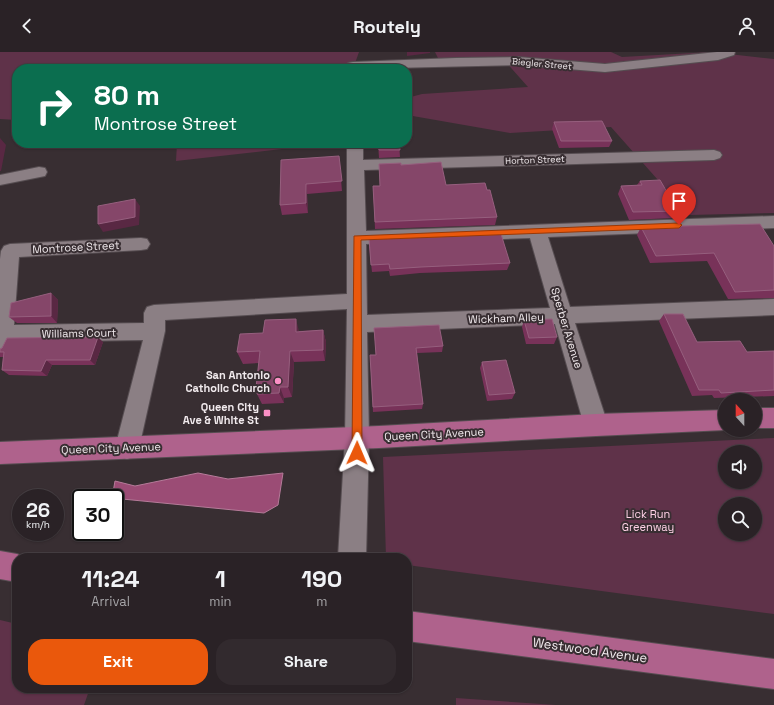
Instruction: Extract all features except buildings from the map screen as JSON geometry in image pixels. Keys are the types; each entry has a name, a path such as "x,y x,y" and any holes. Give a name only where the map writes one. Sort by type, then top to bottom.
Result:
{"main road":[{"path":"762,418 774,418"},
{"name":"Queen City Avenue","path":"0,453 357,438 596,425 718,420"},
{"path":"0,565 12,567"},
{"name":"Westwood Avenue","path":"412,627 774,674"}],"street":[{"path":"355,64 359,52"},
{"name":"Biegler Street","path":"412,65 500,61 532,62 569,67 598,68 718,56 730,52"},
{"path":"352,553 357,438 357,238 355,148"},
{"name":"Horton Street","path":"356,165 714,155"},
{"path":"0,180 39,172"},
{"path":"357,238 766,222 770,241"},
{"name":"Sperber Avenue","path":"537,231 596,425"},
{"name":"Montrose Street","path":"2,341 10,251 141,244"},
{"path":"127,448 155,331 154,313 357,301"},
{"name":"Wickham Alley","path":"357,324 774,307"},
{"name":"Williams Court","path":"2,341 155,331"}],"green space":[{"path":"0,52 359,52 355,64 12,64 12,120 0,119"},
{"path":"435,52 611,52 622,57 711,52 774,59 774,213 689,215 611,127 510,133 412,116 412,97 422,94 528,87 503,59 439,60"},
{"path":"177,148 290,148 176,161"},
{"name":"Lick Run Greenway","path":"774,438 774,614 412,566 412,553 386,553 383,457"},
{"path":"0,620 12,623 12,693 88,693 84,705 0,705"},
{"path":"456,698 556,705 456,705"}],"shaded area":[{"path":"198,473 228,479 283,473 278,505 264,513 124,499 124,489 114,489 115,481 135,486"}],"place":[{"name":"San Antonio Catholic Church","path":"278,381"},
{"name":"Queen City Ave & White St","path":"267,413"}],"route":[{"path":"357,453 357,238 679,225"}]}
